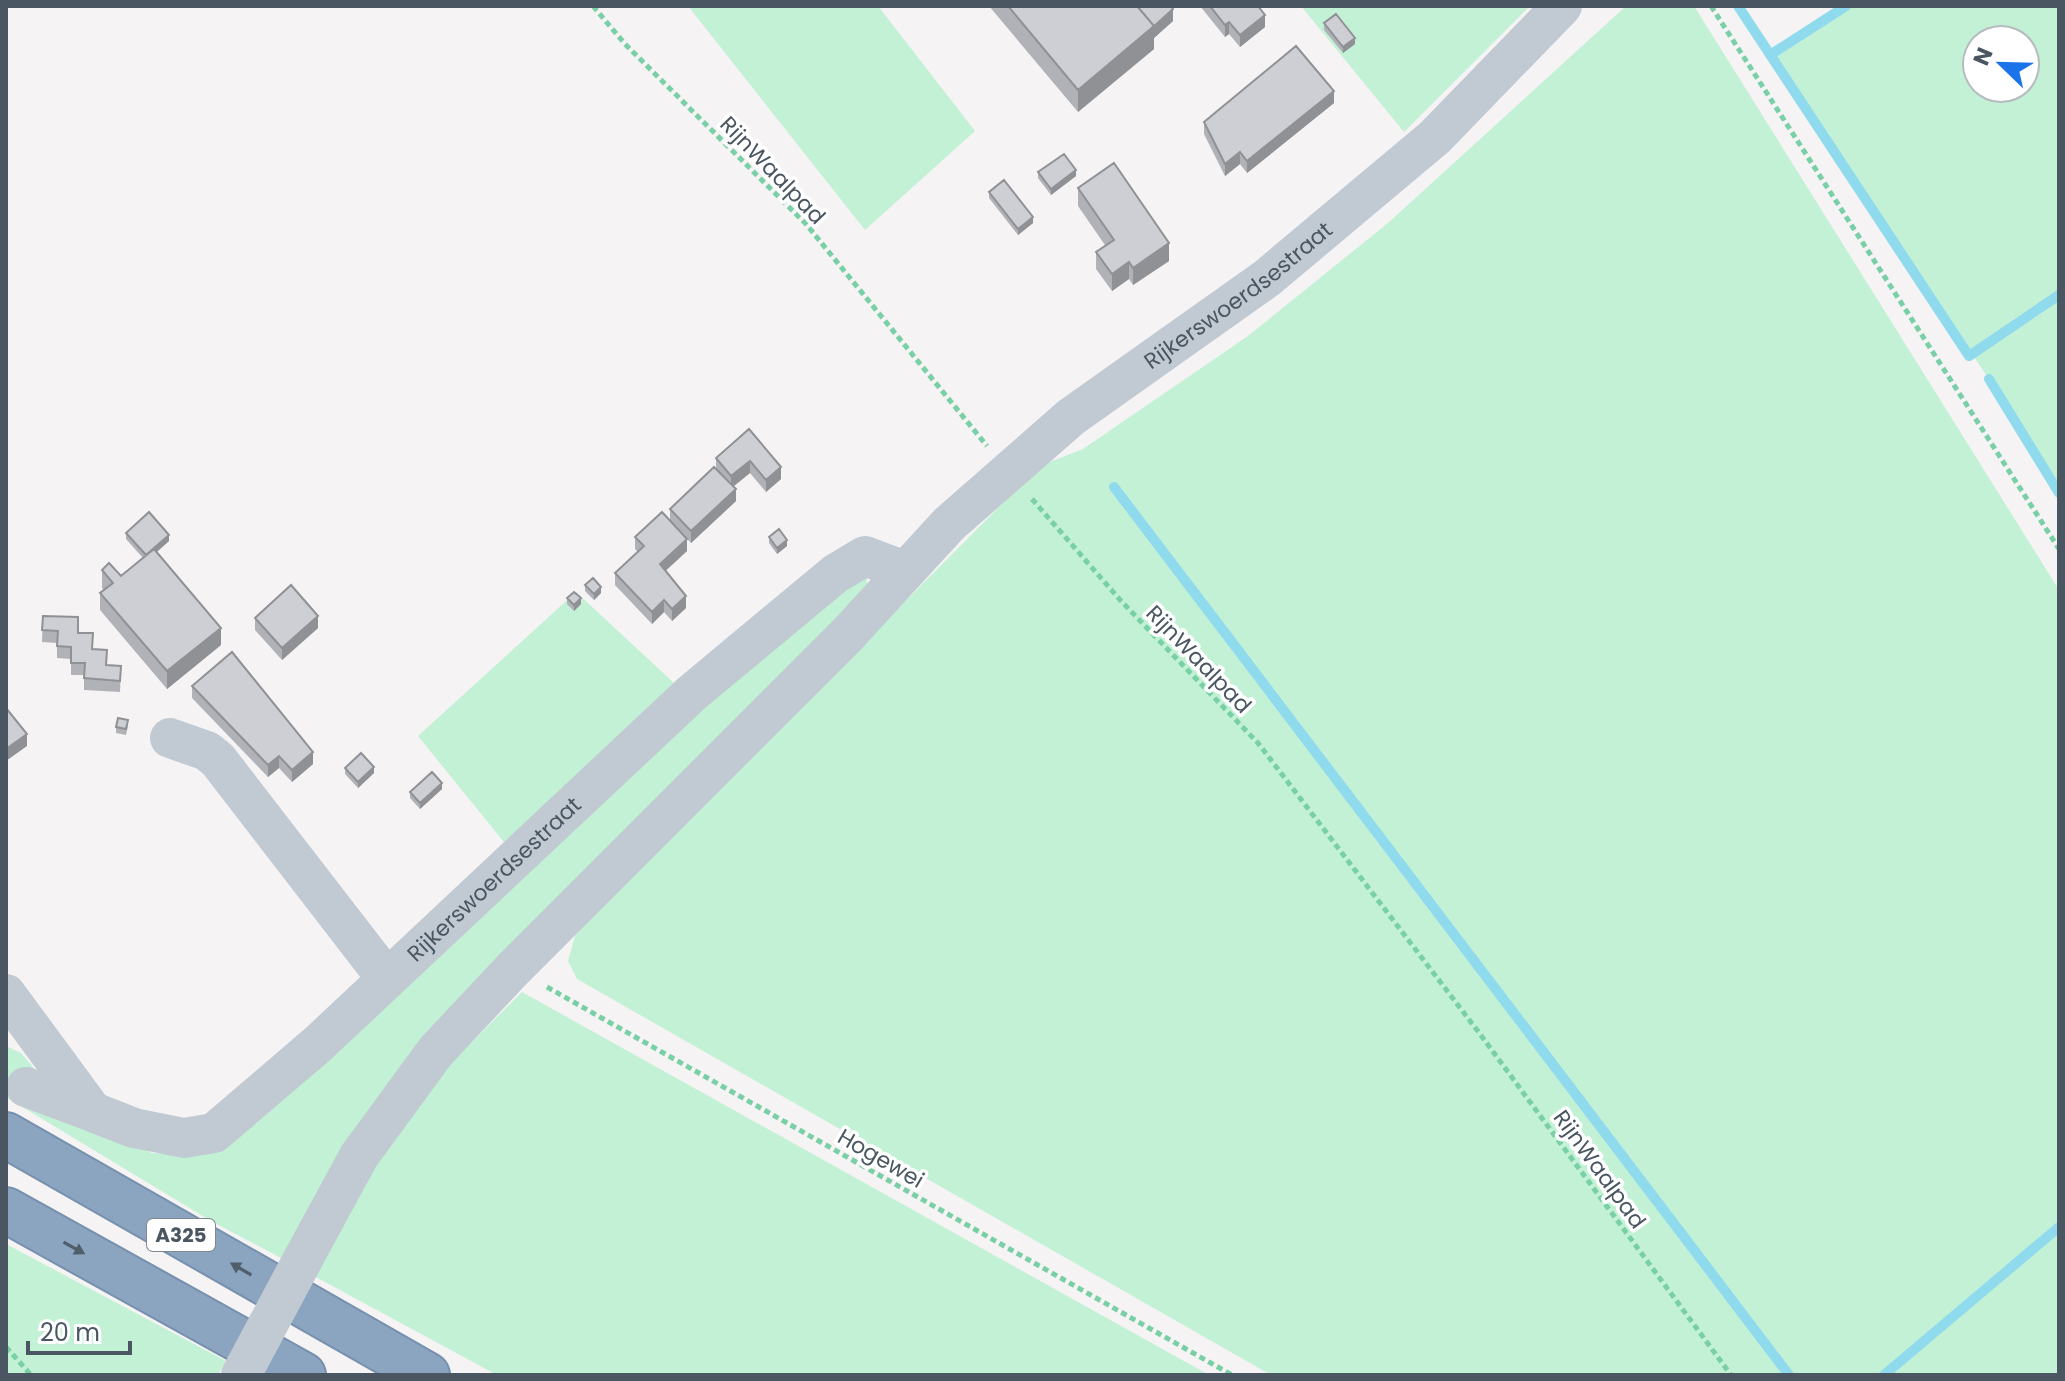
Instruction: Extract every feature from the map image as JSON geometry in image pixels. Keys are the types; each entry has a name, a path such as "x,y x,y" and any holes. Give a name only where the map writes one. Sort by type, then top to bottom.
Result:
{"highway":[{"name":"A325","path":"6,1135 427,1375"},
{"path":"6,1210 303,1375"}],"street":[{"name":"Rijkerswoerdsestraat","path":"241,1375 359,1156 436,1051 514,968 837,645 949,524 1071,417 1267,278 1435,137 1562,6"},
{"name":"Rijkerswoerdsestraat","path":"26,1087 84,1100 134,1128 184,1138 214,1133 252,1104 692,693 835,574 865,556 905,571"},
{"path":"170,738 207,751 218,760 387,979"},
{"path":"6,994 84,1100"}],"path":[{"name":"RijnWaalpad","path":"593,6 625,44 806,224 1008,472 1122,602 1258,743 1480,1034 1731,1375"},
{"path":"1711,6 2059,549"},
{"name":"Hogewei","path":"514,968 1232,1375"},
{"path":"6,1347 31,1375"}],"green space":[{"path":"688,6 878,6 975,131 865,230"},
{"path":"1301,6 1530,6 1404,132"},
{"path":"1626,6 1694,6 2059,590 2059,1375 1271,1375 577,979 568,961 575,936 586,922 1024,482 1047,463 1083,449 1248,336 1388,223"},
{"path":"1844,6 2059,6 2059,493 1989,379 1770,55"},
{"path":"846,574 867,576 867,596 488,973 283,1259 211,1221 6,1097 6,1046 21,1053 82,1125 152,1153 180,1155"},
{"path":"576,592 674,683 508,847 418,736"},
{"path":"522,992 1209,1375 497,1375 312,1275 388,1138 442,1072"},
{"path":"6,1244 226,1361 218,1375 6,1375"}],"building":[{"path":"1008,6 1137,6 1154,26 1078,90"},
{"path":"1137,6 1171,6 1173,9 1152,28 1154,26"},
{"path":"1210,6 1258,6 1265,15 1240,35 1229,22 1225,25"},
{"path":"1336,14 1355,38 1343,47 1324,23"},
{"path":"1296,46 1334,91 1247,161 1240,152 1225,164 1204,122"},
{"path":"1064,154 1076,170 1051,189 1038,172"},
{"path":"1114,163 1169,243 1133,268 1129,262 1112,274 1096,252 1114,240 1078,188"},
{"path":"1004,180 1033,217 1018,229 989,192"},
{"path":"749,429 781,467 766,480 750,461 731,476 716,458"},
{"path":"714,467 736,489 691,531 670,509"},
{"path":"149,512 169,535 146,555 126,533"},
{"path":"662,512 687,539 660,564 686,596 672,609 664,600 652,612 615,573 644,546 635,537"},
{"path":"779,529 787,540 777,548 769,537"},
{"path":"154,549 221,628 167,671 100,593 113,583 102,570 109,563 121,576"},
{"path":"593,578 601,587 594,594 585,585"},
{"path":"291,585 318,616 282,648 255,618"},
{"path":"574,592 581,598 574,605 567,598"},
{"path":"43,616 78,617 78,633 93,633 92,649 107,650 106,665 121,666 120,681 84,678 85,663 71,663 71,647 57,646 58,631 42,630"},
{"path":"232,652 313,752 292,770 279,756 268,765 192,686"},
{"path":"6,708 27,734 6,749"},
{"path":"118,718 128,720 126,729 116,727"},
{"path":"361,753 374,767 358,782 345,768"},
{"path":"432,772 442,783 420,803 410,792"}],"waterway":[{"path":"1738,6 1969,356 2059,295"},
{"path":"1770,55 1846,6"},
{"path":"1989,379 2059,493"},
{"path":"1114,487 1789,1375"},
{"path":"1884,1375 2059,1227"}]}
